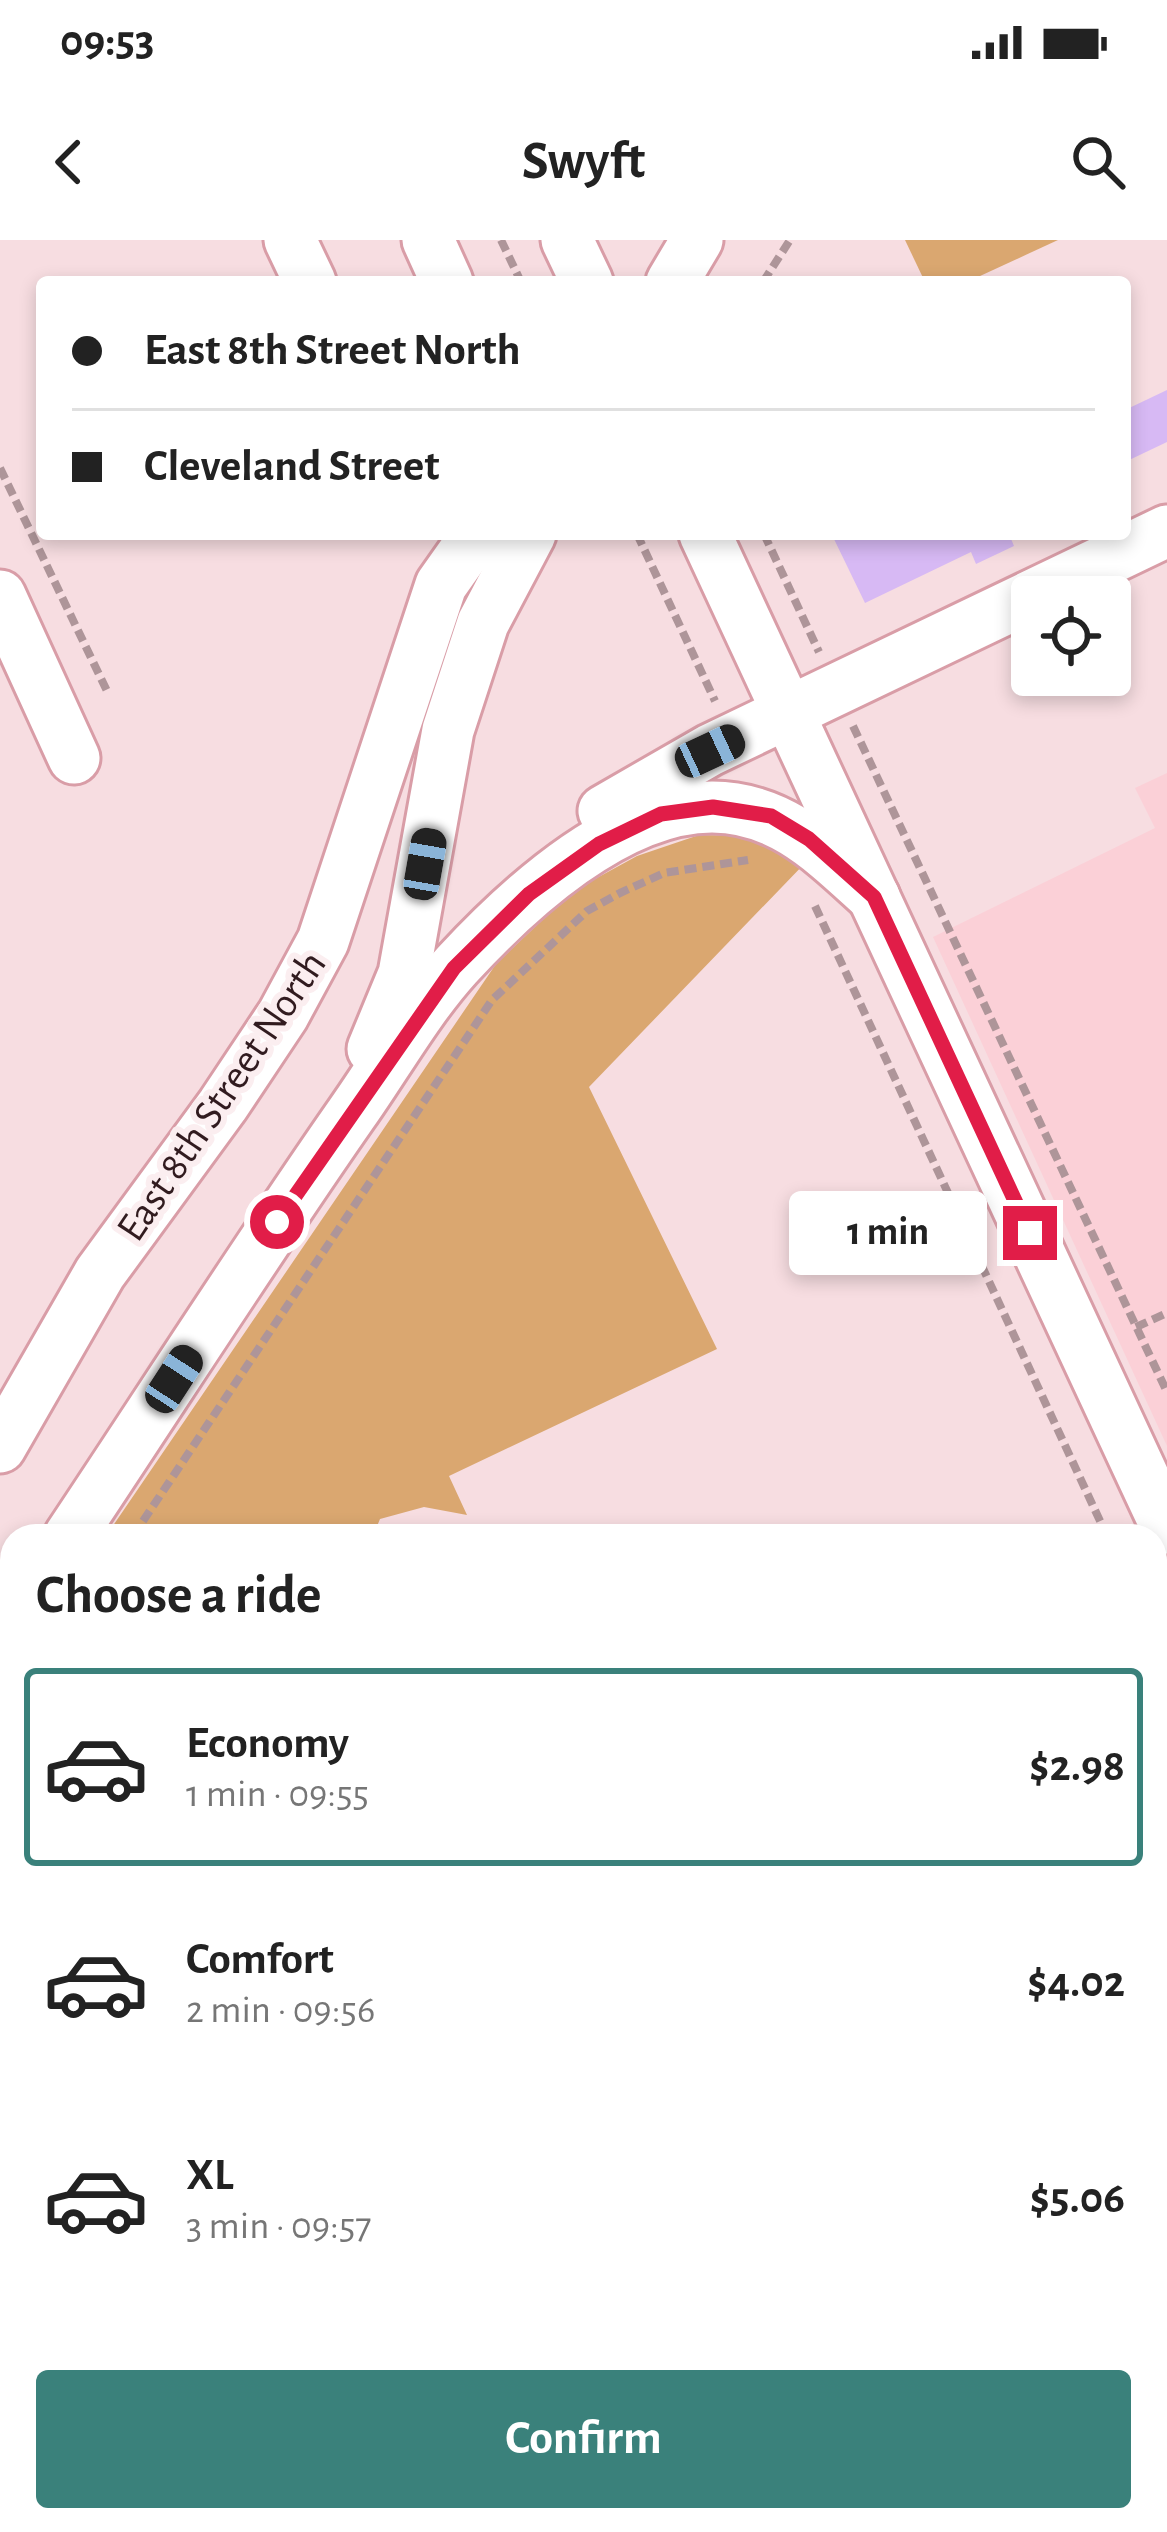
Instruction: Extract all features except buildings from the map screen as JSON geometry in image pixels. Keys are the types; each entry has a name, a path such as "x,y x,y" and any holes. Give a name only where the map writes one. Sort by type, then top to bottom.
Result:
{"street":[{"path":"290,240 307,276"},
{"path":"428,240 444,276"},
{"path":"567,240 584,276"},
{"path":"676,276 697,240"},
{"path":"454,968 466,932 494,894 624,797 1167,531"},
{"name":"East 8th Street North","path":"0,1447 100,1273 223,1105 283,1015 323,941 441,585 473,540"},
{"path":"303,1183 364,1071 404,974 448,730 484,623 527,540"},
{"path":"708,540 1165,1524"},
{"path":"0,596 74,758"},
{"path":"78,1524 303,1183 454,968 529,894 599,844 661,814 713,807 753,837 771,816 809,839 874,897"}],"path":[{"path":"501,240 518,276"},
{"path":"768,276 790,240"},
{"path":"0,468 106,691"},
{"path":"640,540 733,740"},
{"path":"767,540 1167,1392"},
{"path":"141,1524 492,1000 587,911 620,893 664,873 698,865 753,837 762,865"},
{"path":"811,898 1101,1524"},
{"path":"1136,1327 1167,1313"}],"shaded area":[{"path":"905,240 1058,240 980,276 922,276"},
{"path":"1167,773 1167,1446 933,937 1155,828 1135,788"},
{"path":"699,835 763,836 807,861 589,1087 717,1349 449,1476 467,1515 424,1507 380,1519 378,1524 114,1524 496,964 573,891 637,856"}],"route":[{"path":"277,1222 454,968 529,894 599,844 661,814 713,807 771,816 809,839 874,897 1030,1233"}]}
